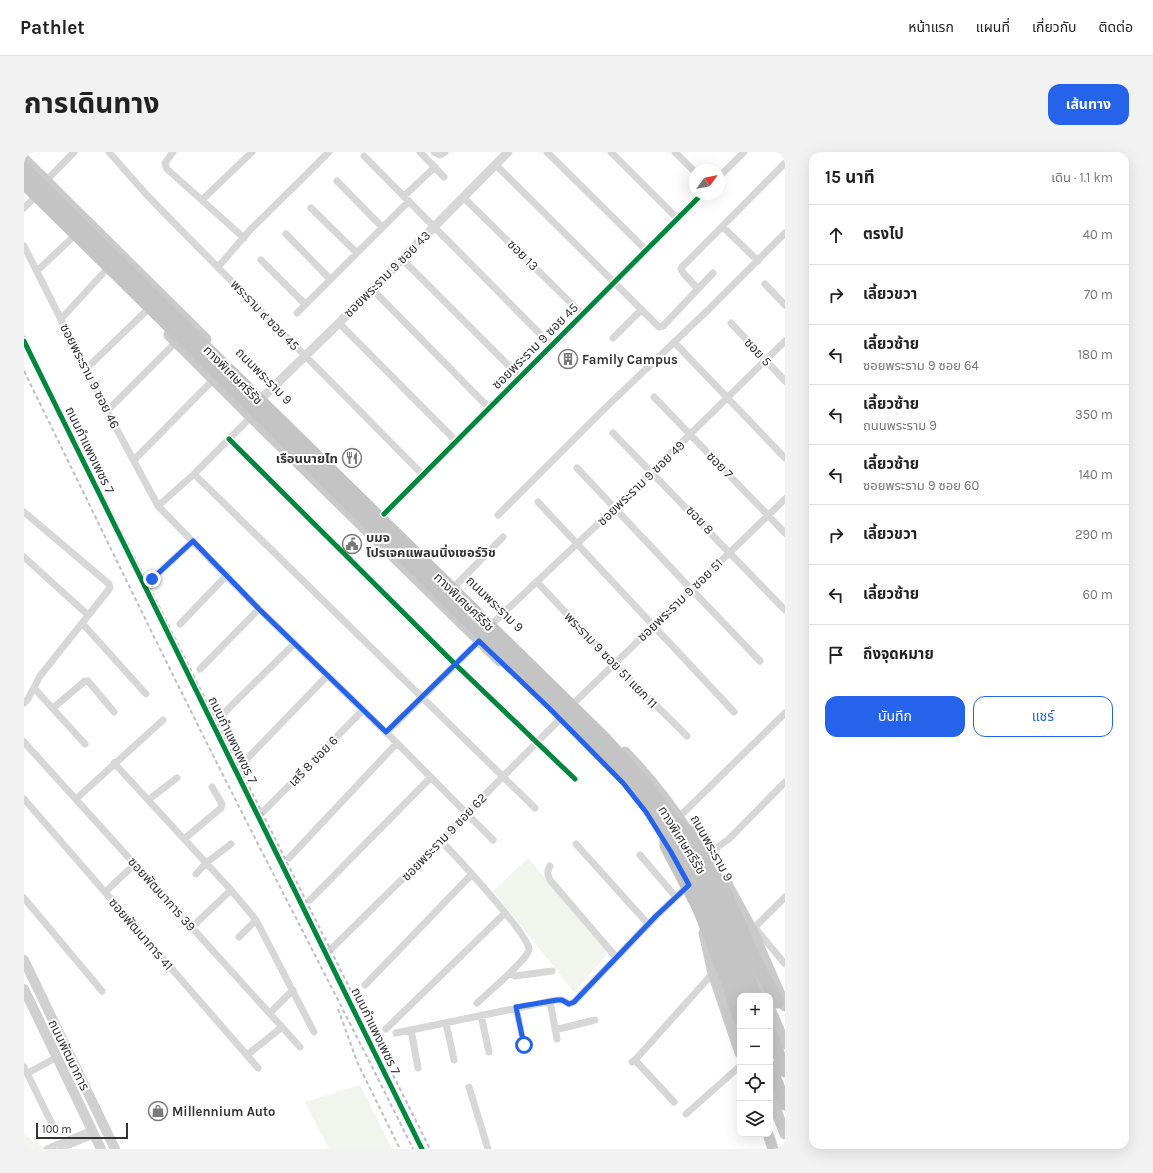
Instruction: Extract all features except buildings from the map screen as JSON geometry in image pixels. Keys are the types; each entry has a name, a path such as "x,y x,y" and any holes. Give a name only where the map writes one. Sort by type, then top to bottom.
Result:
{"highway":[{"name":"ทางพิเศษศรีรัช","path":"24,168 606,740 636,773 664,808 675,819 708,882 755,993"},
{"name":"ทางพิเศษศรีรัช","path":"24,183 595,746 626,780 650,810 697,886 718,932 742,993"},
{"path":"675,819 695,836 727,896 775,1007"},
{"path":"666,834 666,846 699,909 726,977 737,1011"},
{"path":"773,1040 785,1071"},
{"path":"773,1074 785,1104"}],"main road":[{"name":"ถนนพระราม 9","path":"24,159 575,702 640,768 675,819 690,835 715,880 763,993"},
{"path":"27,200 72,238 251,417 560,719 623,783 646,812 671,852 688,884 714,935 737,998"},
{"path":"690,835 722,875 754,929 785,1044"},
{"path":"688,884 701,924 714,974 737,1044"},
{"name":"ถนนพัฒนาการ","path":"24,960 115,1149"},
{"name":"ถนนพัฒนาการ","path":"24,989 101,1149"},
{"path":"775,1007 785,1036"},
{"path":"773,1101 785,1134"},
{"path":"769,1137 773,1149"}],"street":[{"path":"46,181 74,152"},
{"name":"พระราม ๙ ซอย 45","path":"109,152 145,193 423,475"},
{"path":"174,152 165,163 167,169 244,238"},
{"path":"202,200 252,152"},
{"path":"218,267 250,230 329,152"},
{"path":"420,152 444,177"},
{"name":"ซอยพระราม 9 ซอย 43","path":"264,396 339,323 508,152"},
{"path":"547,152 646,250"},
{"path":"611,152 677,218"},
{"path":"674,152 689,166"},
{"path":"725,170 741,153"},
{"path":"364,156 551,345"},
{"path":"698,289 684,274 682,267 785,163"},
{"path":"496,165 655,324 661,327 713,273"},
{"path":"297,313 382,227 434,167"},
{"path":"337,181 382,227"},
{"name":"ซอย 13","path":"463,197 582,314"},
{"name":"ซอยพระราม 9 ซอย 45","path":"384,514 696,200"},
{"path":"311,208 357,253"},
{"path":"723,227 758,261"},
{"path":"498,515 601,412 758,261 785,233"},
{"path":"286,234 330,279"},
{"path":"37,271 72,238"},
{"name":"ซอยพระราม 9 ซอย 46","path":"24,246 107,411 158,506 294,644 386,732 493,840"},
{"path":"402,259 520,377"},
{"path":"261,260 305,304"},
{"path":"61,319 105,271"},
{"path":"765,284 785,305"},
{"path":"372,289 489,408"},
{"path":"613,338 641,310"},
{"path":"86,369 146,311"},
{"path":"339,323 456,441"},
{"name":"ซอย 5","path":"731,324 785,381"},
{"name":"ซอยพระราม 9 ซอย 49","path":"494,622 615,508 785,341"},
{"name":"ถนนกำแพงเพชร 7","path":"24,342 422,1149"},
{"path":"107,411 176,342"},
{"path":"674,342 785,458"},
{"path":"134,460 214,380"},
{"name":"ซอย 7","path":"654,397 785,533"},
{"path":"158,506 194,474 251,417"},
{"name":"ซอย 8","path":"613,433 785,610"},
{"path":"229,438 455,664 575,779"},
{"path":"577,468 760,661"},
{"path":"194,474 535,808"},
{"name":"ซอยพระราม 9 ซอย 51","path":"575,702 785,499"},
{"path":"538,502 734,712"},
{"path":"24,512 110,586 106,594 40,676 28,699 24,703"},
{"path":"456,585 503,537"},
{"path":"152,579 193,541"},
{"path":"24,557 88,615"},
{"path":"180,624 227,575"},
{"name":"พระราม 9 ซอย 51 แยก 11","path":"537,582 614,664 687,736"},
{"path":"200,669 259,609"},
{"path":"82,623 146,694"},
{"path":"386,732 479,641"},
{"path":"224,712 294,644"},
{"path":"242,764 327,676"},
{"path":"52,708 85,681 88,681 114,712"},
{"path":"34,688 85,744"},
{"name":"เสรี 8 ซอย 6","path":"263,812 363,710"},
{"path":"675,819 785,713"},
{"name":"ซอยพระราม 9 ซอย 62","path":"326,954 442,841 466,813 560,719"},
{"path":"76,799 163,720"},
{"name":"ซอยพัฒนาการ 39","path":"24,742 300,1047"},
{"path":"289,858 397,743"},
{"path":"114,763 232,890 256,920 314,1032"},
{"path":"310,900 431,777"},
{"path":"148,800 177,778"},
{"path":"706,855 729,839 785,782"},
{"path":"184,839 222,808 222,804 212,787"},
{"name":"ซอยพัฒนาการ 41","path":"24,799 258,1068"},
{"path":"442,841 505,913 521,934 529,948 529,952 510,973 477,1004"},
{"path":"196,874 206,863 231,844"},
{"path":"576,844 648,924"},
{"path":"640,855 675,896"},
{"path":"105,892 135,864"},
{"path":"550,866 548,875 550,880 616,957"},
{"path":"365,985 472,874"},
{"path":"396,1033 550,1001 562,1000 569,1004 574,1002 688,884"},
{"path":"192,927 232,890"},
{"path":"785,896 754,929 785,964"},
{"path":"24,898 102,991"},
{"path":"386,1029 505,913"},
{"path":"239,937 256,920"},
{"path":"510,973 515,976 552,971"},
{"path":"674,1102 633,1061 714,974"},
{"path":"270,1013 293,990"},
{"path":"550,1001 557,1039"},
{"path":"516,1007 524,1045"},
{"path":"481,1015 489,1052"},
{"path":"555,1030 595,1020"},
{"path":"446,1022 454,1060"},
{"path":"247,1055 282,1027"},
{"path":"411,1030 418,1068"},
{"path":"52,1124 26,1070 57,1057"},
{"path":"686,1114 737,1069"},
{"path":"469,1087 488,1149"},
{"path":"57,1149 73,1146 93,1133"},
{"path":"47,1149 93,1133"}],"shaded area":[{"path":"528,858 608,953 574,992 493,891"},
{"path":"360,1085 392,1149 329,1149 305,1102"},
{"path":"24,1134 43,1147 42,1149 24,1149"}],"railway":[{"path":"24,336 430,1149"},
{"path":"24,371 199,728 413,1149"},
{"path":"338,1009 358,1064 400,1149"}],"cycle path":[{"path":"384,514 696,200"},
{"path":"24,341 422,1149"},
{"path":"229,439 455,664 575,779"}],"place":[{"name":"Family Campus","path":"568,359"},
{"name":"เรือนนายไท","path":"352,458"},
{"name":"บมจ โปรเจคแพลนนิ่งเซอร์วิช","path":"352,544"},
{"name":"Millennium Auto","path":"158,1111"}],"route":[{"path":"152,579 193,541 259,609 386,732 479,641 560,719 623,783 646,812 671,852 689,885 675,896 574,1002 569,1004 562,1000 557,1000 516,1007 524,1045"}]}
